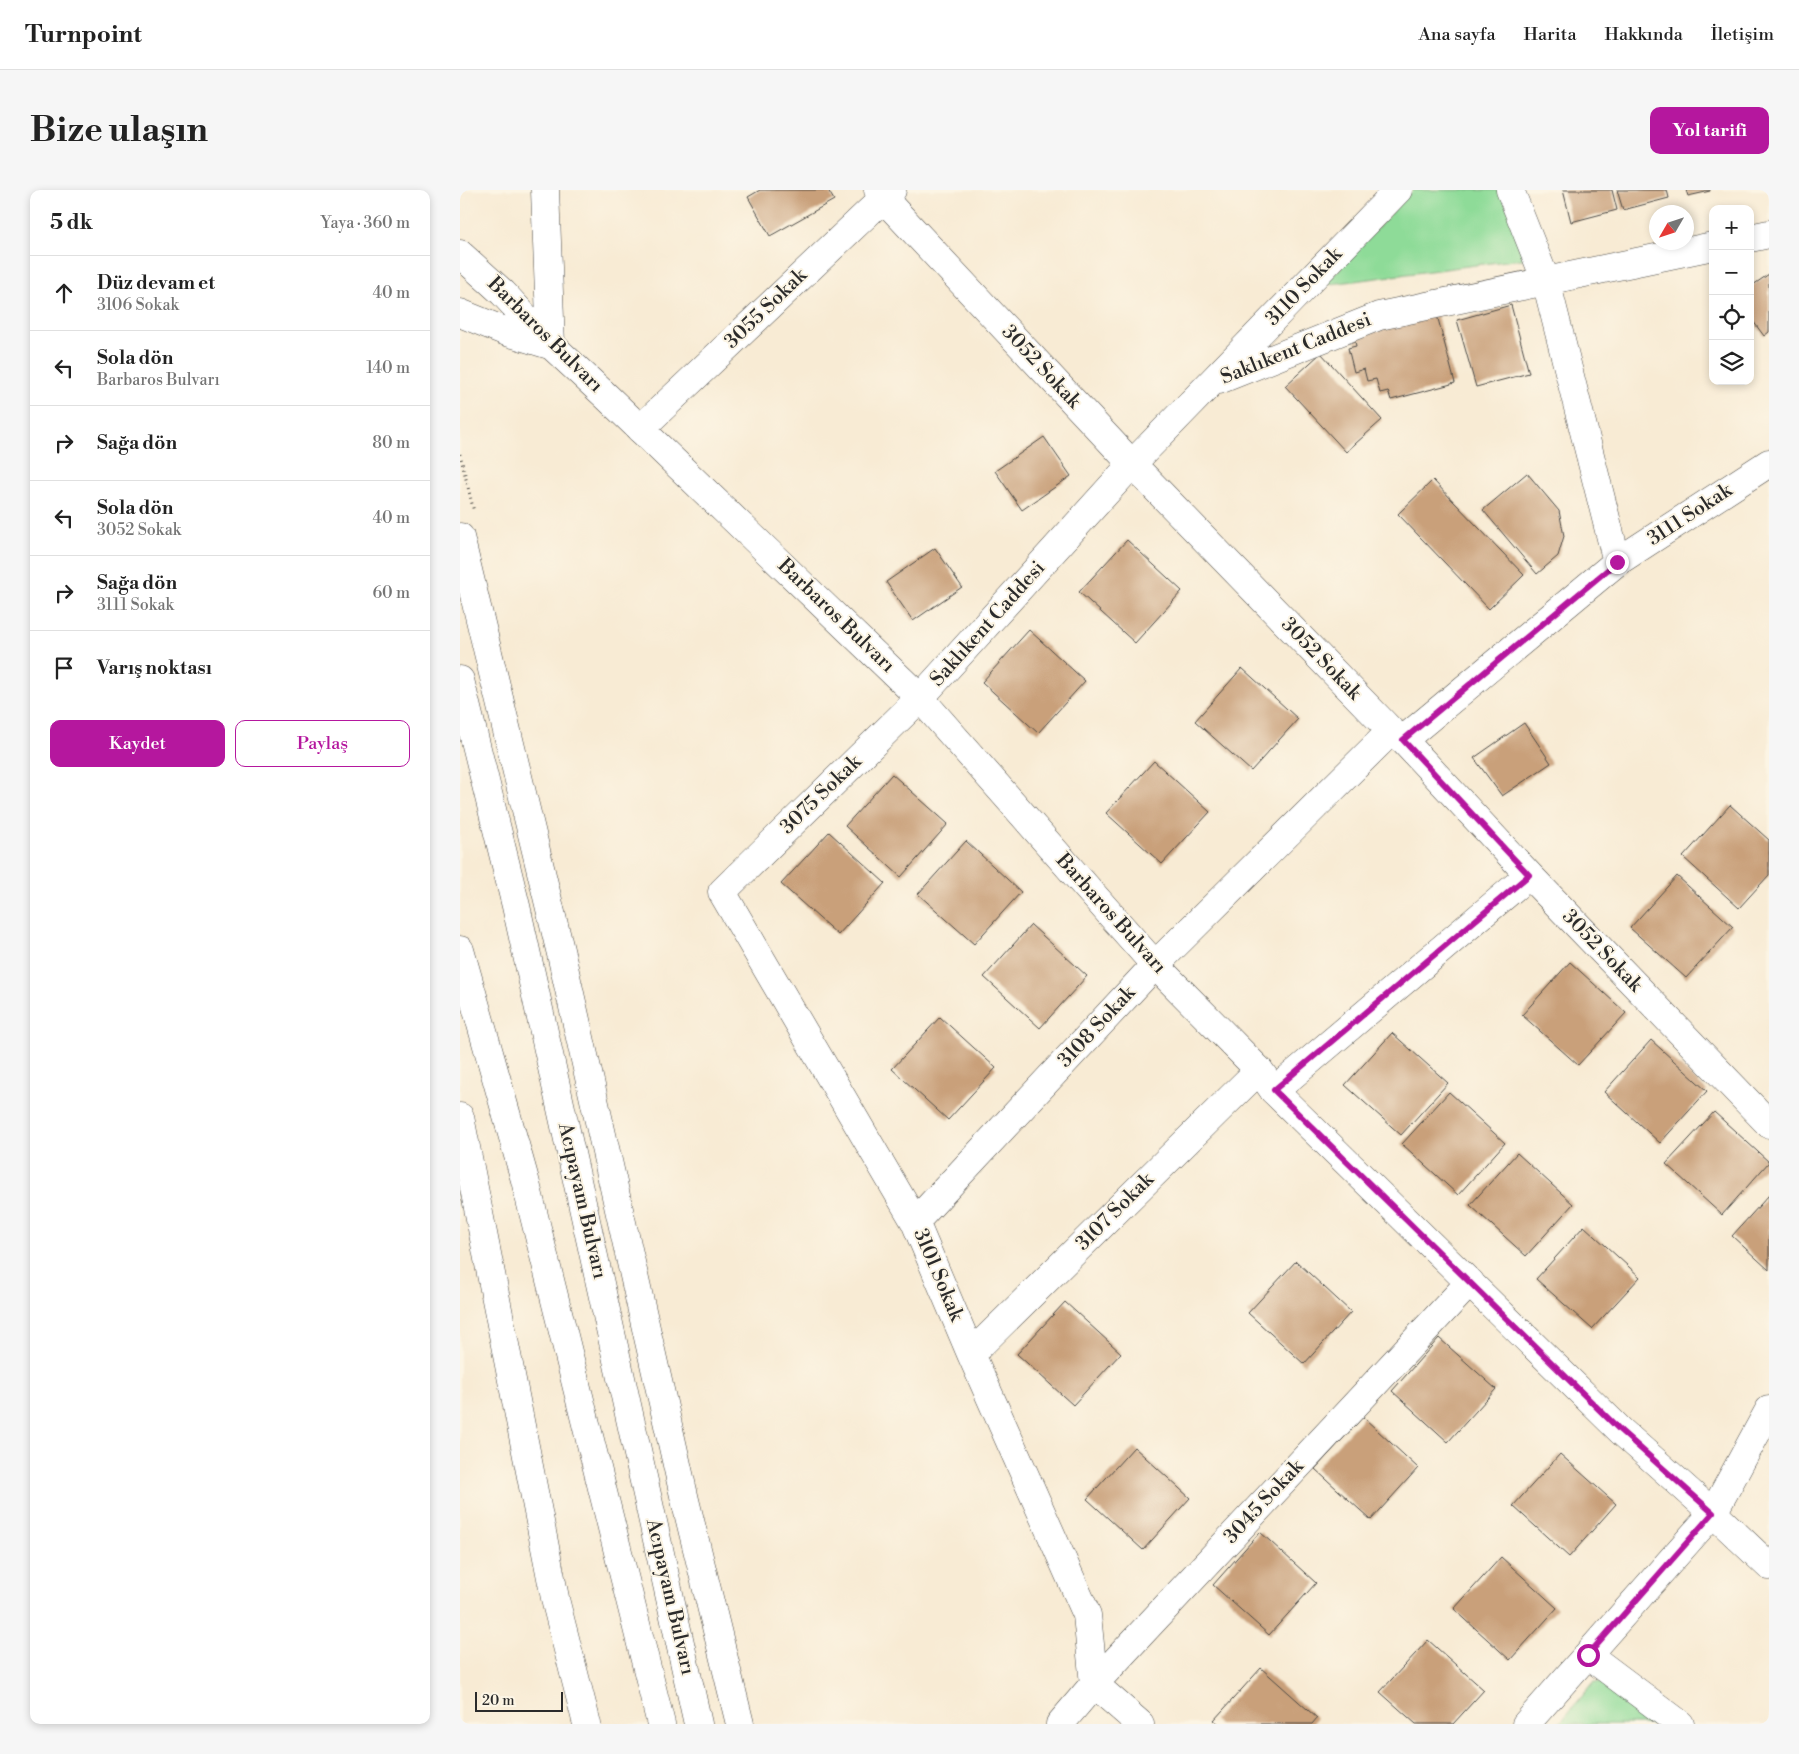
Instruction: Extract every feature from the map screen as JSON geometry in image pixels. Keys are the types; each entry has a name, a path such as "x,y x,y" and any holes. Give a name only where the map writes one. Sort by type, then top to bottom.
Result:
{"street":[{"path":"460,314 507,332 551,345 545,190"},
{"name":"3110 Sokak","path":"1210,383 1398,190"},
{"path":"1510,190 1546,281 1617,562"},
{"name":"3055 Sokak","path":"640,429 884,193"},
{"name":"3052 Sokak","path":"884,193 1132,464 1397,736 1769,1124"},
{"path":"1754,237 1769,234"},
{"name":"Saklıkent Caddesi","path":"920,698 1132,464 1210,383 1379,316 1709,247"},
{"name":"Barbaros Bulvarı","path":"460,254 503,293 551,345 920,698 1155,965 1266,1080 1621,1431 1769,1566"},
{"name":"3111 Sokak","path":"1397,736 1617,562 1769,463"},
{"path":"460,537 559,945 685,1500 740,1724"},
{"name":"Acıpayam Bulvarı","path":"460,680 516,906 698,1724"},
{"name":"3075 Sokak","path":"722,892 920,698"},
{"name":"3108 Sokak","path":"915,1222 1155,965 1397,736"},
{"name":"3107 Sokak","path":"971,1354 1266,1080 1529,875"},
{"name":"3101 Sokak","path":"722,892 915,1222 971,1354 1087,1615 1094,1684"},
{"name":"Acıpayam Bulvarı","path":"460,950 527,1189 661,1724"},
{"path":"460,1117 556,1603 587,1724"},
{"name":"3045 Sokak","path":"1060,1724 1094,1684 1470,1282"},
{"path":"1526,1724 1713,1513 1769,1410"},
{"path":"1588,1655 1680,1724"},
{"path":"1094,1684 1140,1724"}],"green space":[{"path":"1413,190 1500,190 1529,258 1324,285"},
{"path":"1594,1682 1607,1682 1675,1724 1559,1724"}],"building":[{"path":"760,190 828,190 834,200 770,236 748,197"},
{"path":"1563,190 1612,190 1617,210 1571,222"},
{"path":"1617,190 1667,190 1669,198 1623,210"},
{"path":"1686,190 1710,190 1710,191 1688,196"},
{"path":"1769,274 1769,332 1764,336 1754,322 1754,284"},
{"path":"1511,305 1529,373 1476,387 1457,320"},
{"path":"1437,315 1455,383 1391,400 1388,391 1380,393 1376,379 1367,381 1364,369 1354,372 1348,348 1356,346 1354,337"},
{"path":"1321,353 1382,420 1346,452 1285,386"},
{"path":"1044,437 1071,476 1022,510 995,471"},
{"path":"1527,473 1559,511 1564,536 1558,556 1537,574 1483,510"},
{"path":"1433,480 1524,575 1489,609 1398,514"},
{"path":"1127,540 1182,591 1135,643 1079,592"},
{"path":"935,548 962,587 913,621 886,582"},
{"path":"1029,630 1085,681 1038,733 982,682"},
{"path":"1242,668 1298,719 1251,771 1195,721"},
{"path":"1524,723 1551,763 1502,796 1474,758"},
{"path":"1154,761 1210,812 1162,864 1106,813"},
{"path":"892,774 948,824 901,877 845,826"},
{"path":"1730,805 1769,840 1769,875 1739,908 1683,857"},
{"path":"829,832 885,883 838,935 781,884"},
{"path":"966,841 1021,892 974,944 918,894"},
{"path":"1677,876 1733,927 1686,978 1630,928"},
{"path":"1031,925 1087,976 1040,1028 984,977"},
{"path":"1570,962 1626,1013 1578,1065 1522,1015"},
{"path":"940,1017 996,1068 948,1120 892,1069"},
{"path":"1392,1033 1448,1083 1401,1135 1345,1085"},
{"path":"1651,1040 1707,1091 1660,1143 1604,1092"},
{"path":"1449,1092 1505,1143 1458,1195 1402,1144"},
{"path":"1714,1112 1769,1162 1722,1215 1666,1164"},
{"path":"1517,1153 1573,1204 1526,1256 1470,1205"},
{"path":"1769,1195 1769,1270 1732,1236"},
{"path":"1584,1226 1640,1277 1592,1329 1536,1279"},
{"path":"1296,1261 1351,1312 1304,1364 1248,1313"},
{"path":"1065,1302 1121,1353 1073,1405 1017,1354"},
{"path":"1439,1338 1496,1389 1448,1442 1392,1391"},
{"path":"1363,1417 1418,1468 1371,1520 1315,1469"},
{"path":"1134,1447 1190,1498 1143,1550 1087,1499"},
{"path":"1560,1454 1616,1504 1569,1557 1513,1506"},
{"path":"1260,1532 1316,1583 1269,1635 1213,1585"},
{"path":"1501,1557 1557,1608 1510,1660 1454,1609"},
{"path":"1428,1640 1484,1690 1453,1724 1416,1724 1380,1692"},
{"path":"1261,1668 1317,1718 1312,1724 1219,1724 1214,1720"}],"route":[{"path":"1588,1655 1713,1513 1621,1431 1274,1090 1529,875 1403,740 1617,562"}]}
